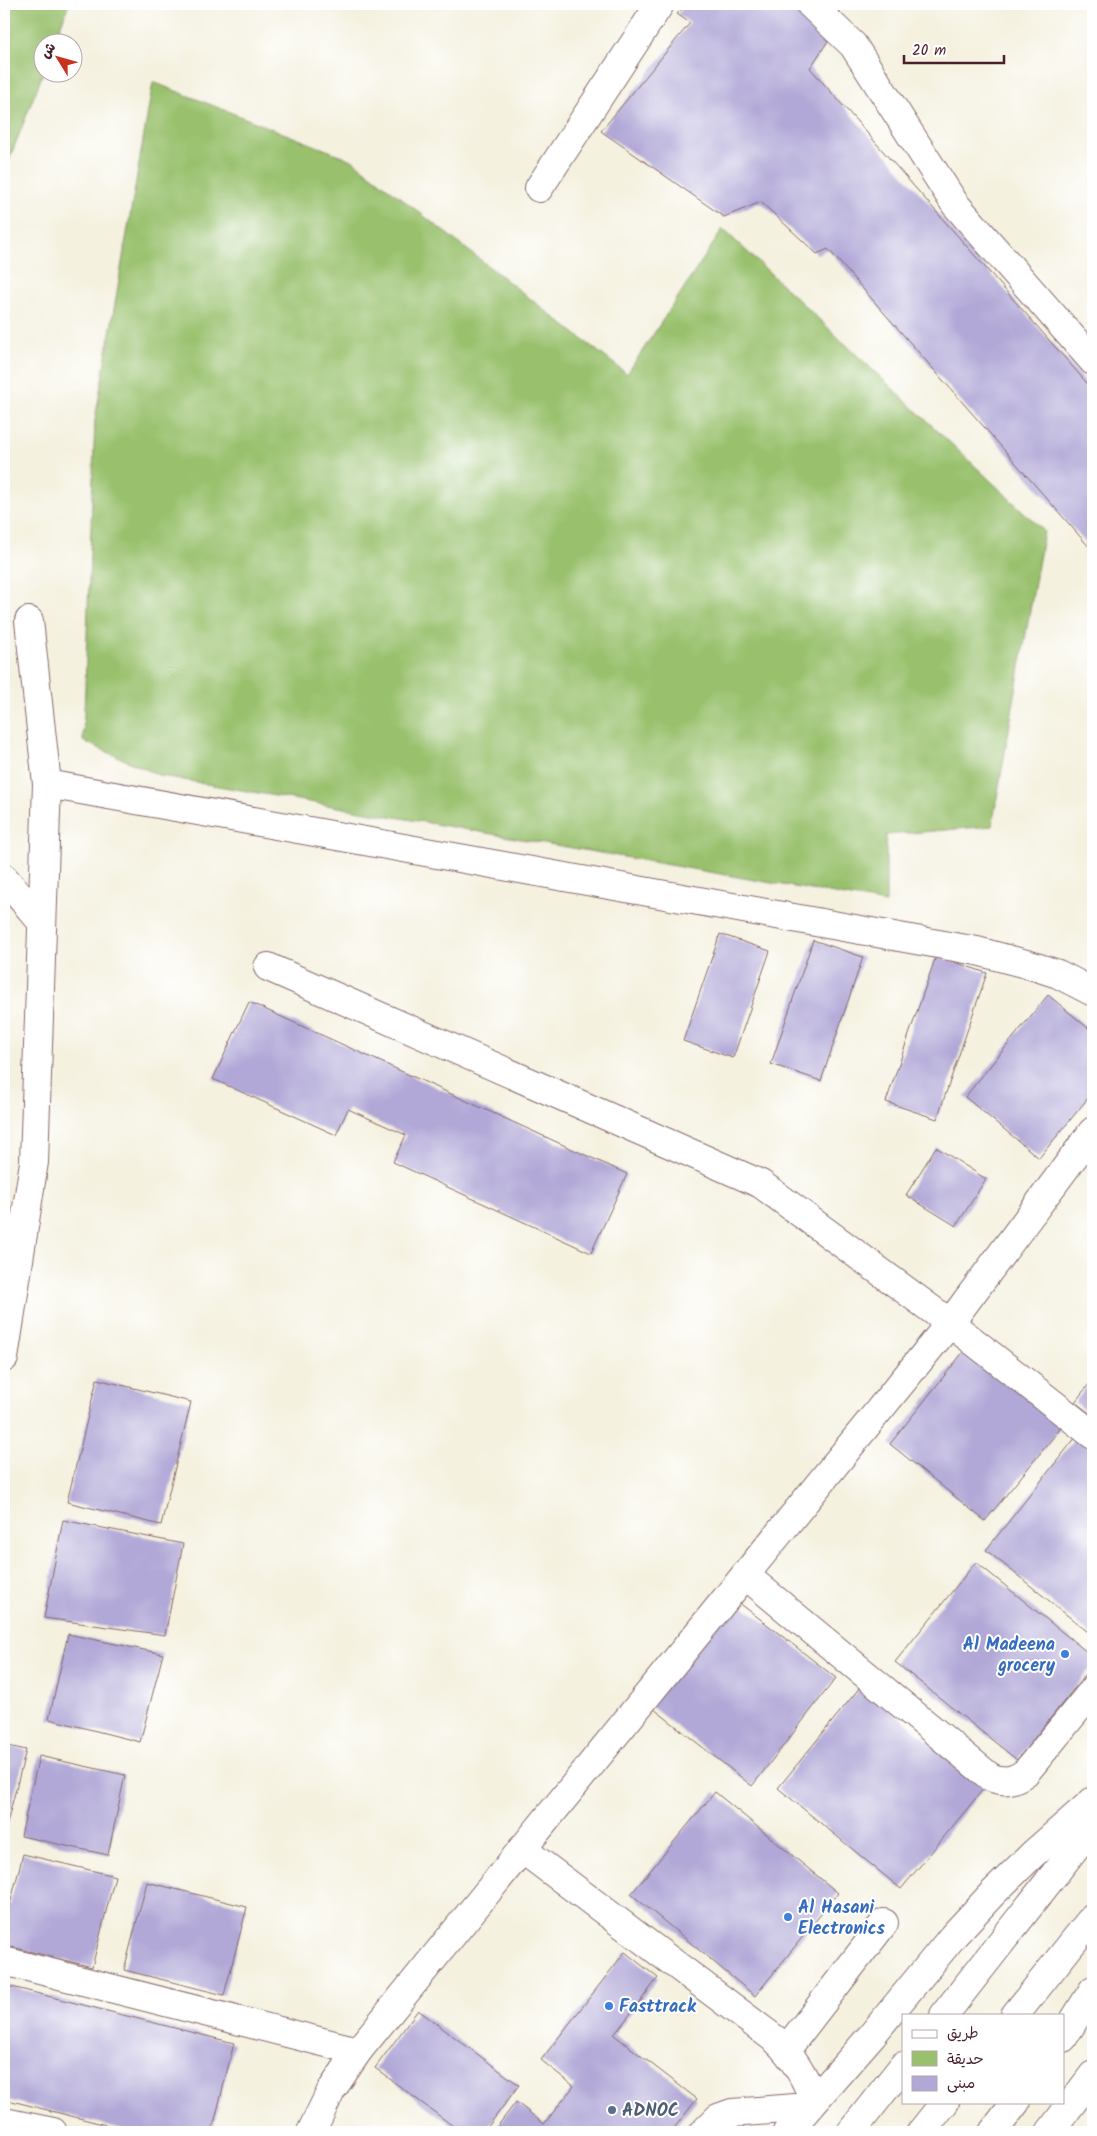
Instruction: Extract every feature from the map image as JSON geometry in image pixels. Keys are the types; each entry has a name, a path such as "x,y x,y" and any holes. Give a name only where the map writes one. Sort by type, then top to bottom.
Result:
{"main road":[{"path":"539,188 660,4"},
{"path":"810,4 853,45 955,204 1093,361"},
{"path":"4,1358 34,1162 47,784 29,621"},
{"path":"47,784 977,951 1030,964 1058,974 1093,992"},
{"path":"4,878 41,921"},
{"path":"268,967 761,1184 950,1323 1093,1435"},
{"path":"311,2132 331,2091 358,2051 950,1323 1093,1131"},
{"path":"745,1575 990,1777 998,1780 1007,1781 1018,1778 1026,1772 1093,1690"},
{"path":"787,2132 872,2035 954,1935 1033,1854 1093,1801"},
{"path":"945,2014 1093,1825"},
{"path":"522,1849 758,2026 786,2050 800,2068 811,2104"},
{"path":"1016,2014 1093,1917"},
{"path":"786,2050 884,1923"},
{"path":"4,1961 358,2051"},
{"path":"1064,2036 1093,1990"},
{"path":"851,2132 902,2067"},
{"path":"1050,2132 1093,2076"},
{"path":"704,2132 718,2118 732,2113 811,2104"},
{"path":"922,2132 943,2104"},
{"path":"993,2132 1014,2104"},
{"path":"4,2122 53,2132"}],"green space":[{"path":"4,4 69,4 58,32 32,32 32,82 39,82 4,173"},
{"path":"153,82 352,160 627,374 723,229 1044,531 992,826 886,835 886,903 161,776 83,741 95,420"}],"building":[{"path":"687,4 793,4 832,35 810,68 1093,390 1093,545 1091,549 828,249 817,254 761,202 724,217 601,131 690,23 677,14"},
{"path":"720,934 770,951 733,1058 683,1041"},
{"path":"813,940 863,957 821,1081 771,1064"},
{"path":"936,956 987,973 937,1119 886,1102"},
{"path":"1048,995 1093,1032 1093,1092 1039,1158 965,1097"},
{"path":"249,1002 627,1174 591,1253 393,1162 406,1135 348,1109 336,1135 213,1079"},
{"path":"936,1147 986,1179 956,1226 906,1195"},
{"path":"968,1346 1064,1424 985,1521 890,1444"},
{"path":"97,1379 191,1402 161,1525 67,1502"},
{"path":"1093,1379 1093,1416 1075,1402"},
{"path":"1080,1432 1093,1443 1093,1636 986,1550"},
{"path":"63,1520 183,1544 165,1635 44,1618"},
{"path":"976,1562 1093,1657 1093,1665 1017,1760 895,1662"},
{"path":"733,1598 836,1678 752,1786 649,1705"},
{"path":"68,1634 163,1654 140,1742 49,1719"},
{"path":"861,1686 985,1787 901,1889 778,1788"},
{"path":"4,1745 26,1750 4,1835"},
{"path":"39,1756 125,1775 108,1855 21,1836"},
{"path":"715,1792 838,1893 755,1996 631,1894"},
{"path":"23,1854 115,1876 92,1967 4,1945 4,1928"},
{"path":"147,1882 247,1907 224,1995 124,1970"},
{"path":"625,1952 658,1978 614,2035 697,2099 671,2132 493,2132 516,2102 544,2124 574,2086 541,2060"},
{"path":"4,1985 234,2043 212,2132 134,2132 4,2099"},
{"path":"418,2010 519,2085 484,2132 461,2132 375,2068"}],"place":[{"name":"Al Madeena grocery","path":"1065,1654"},
{"name":"Al Hasani Electronics","path":"788,1917"},
{"name":"Fasttrack","path":"609,2006"},
{"name":"ADNOC","path":"612,2110"}]}
